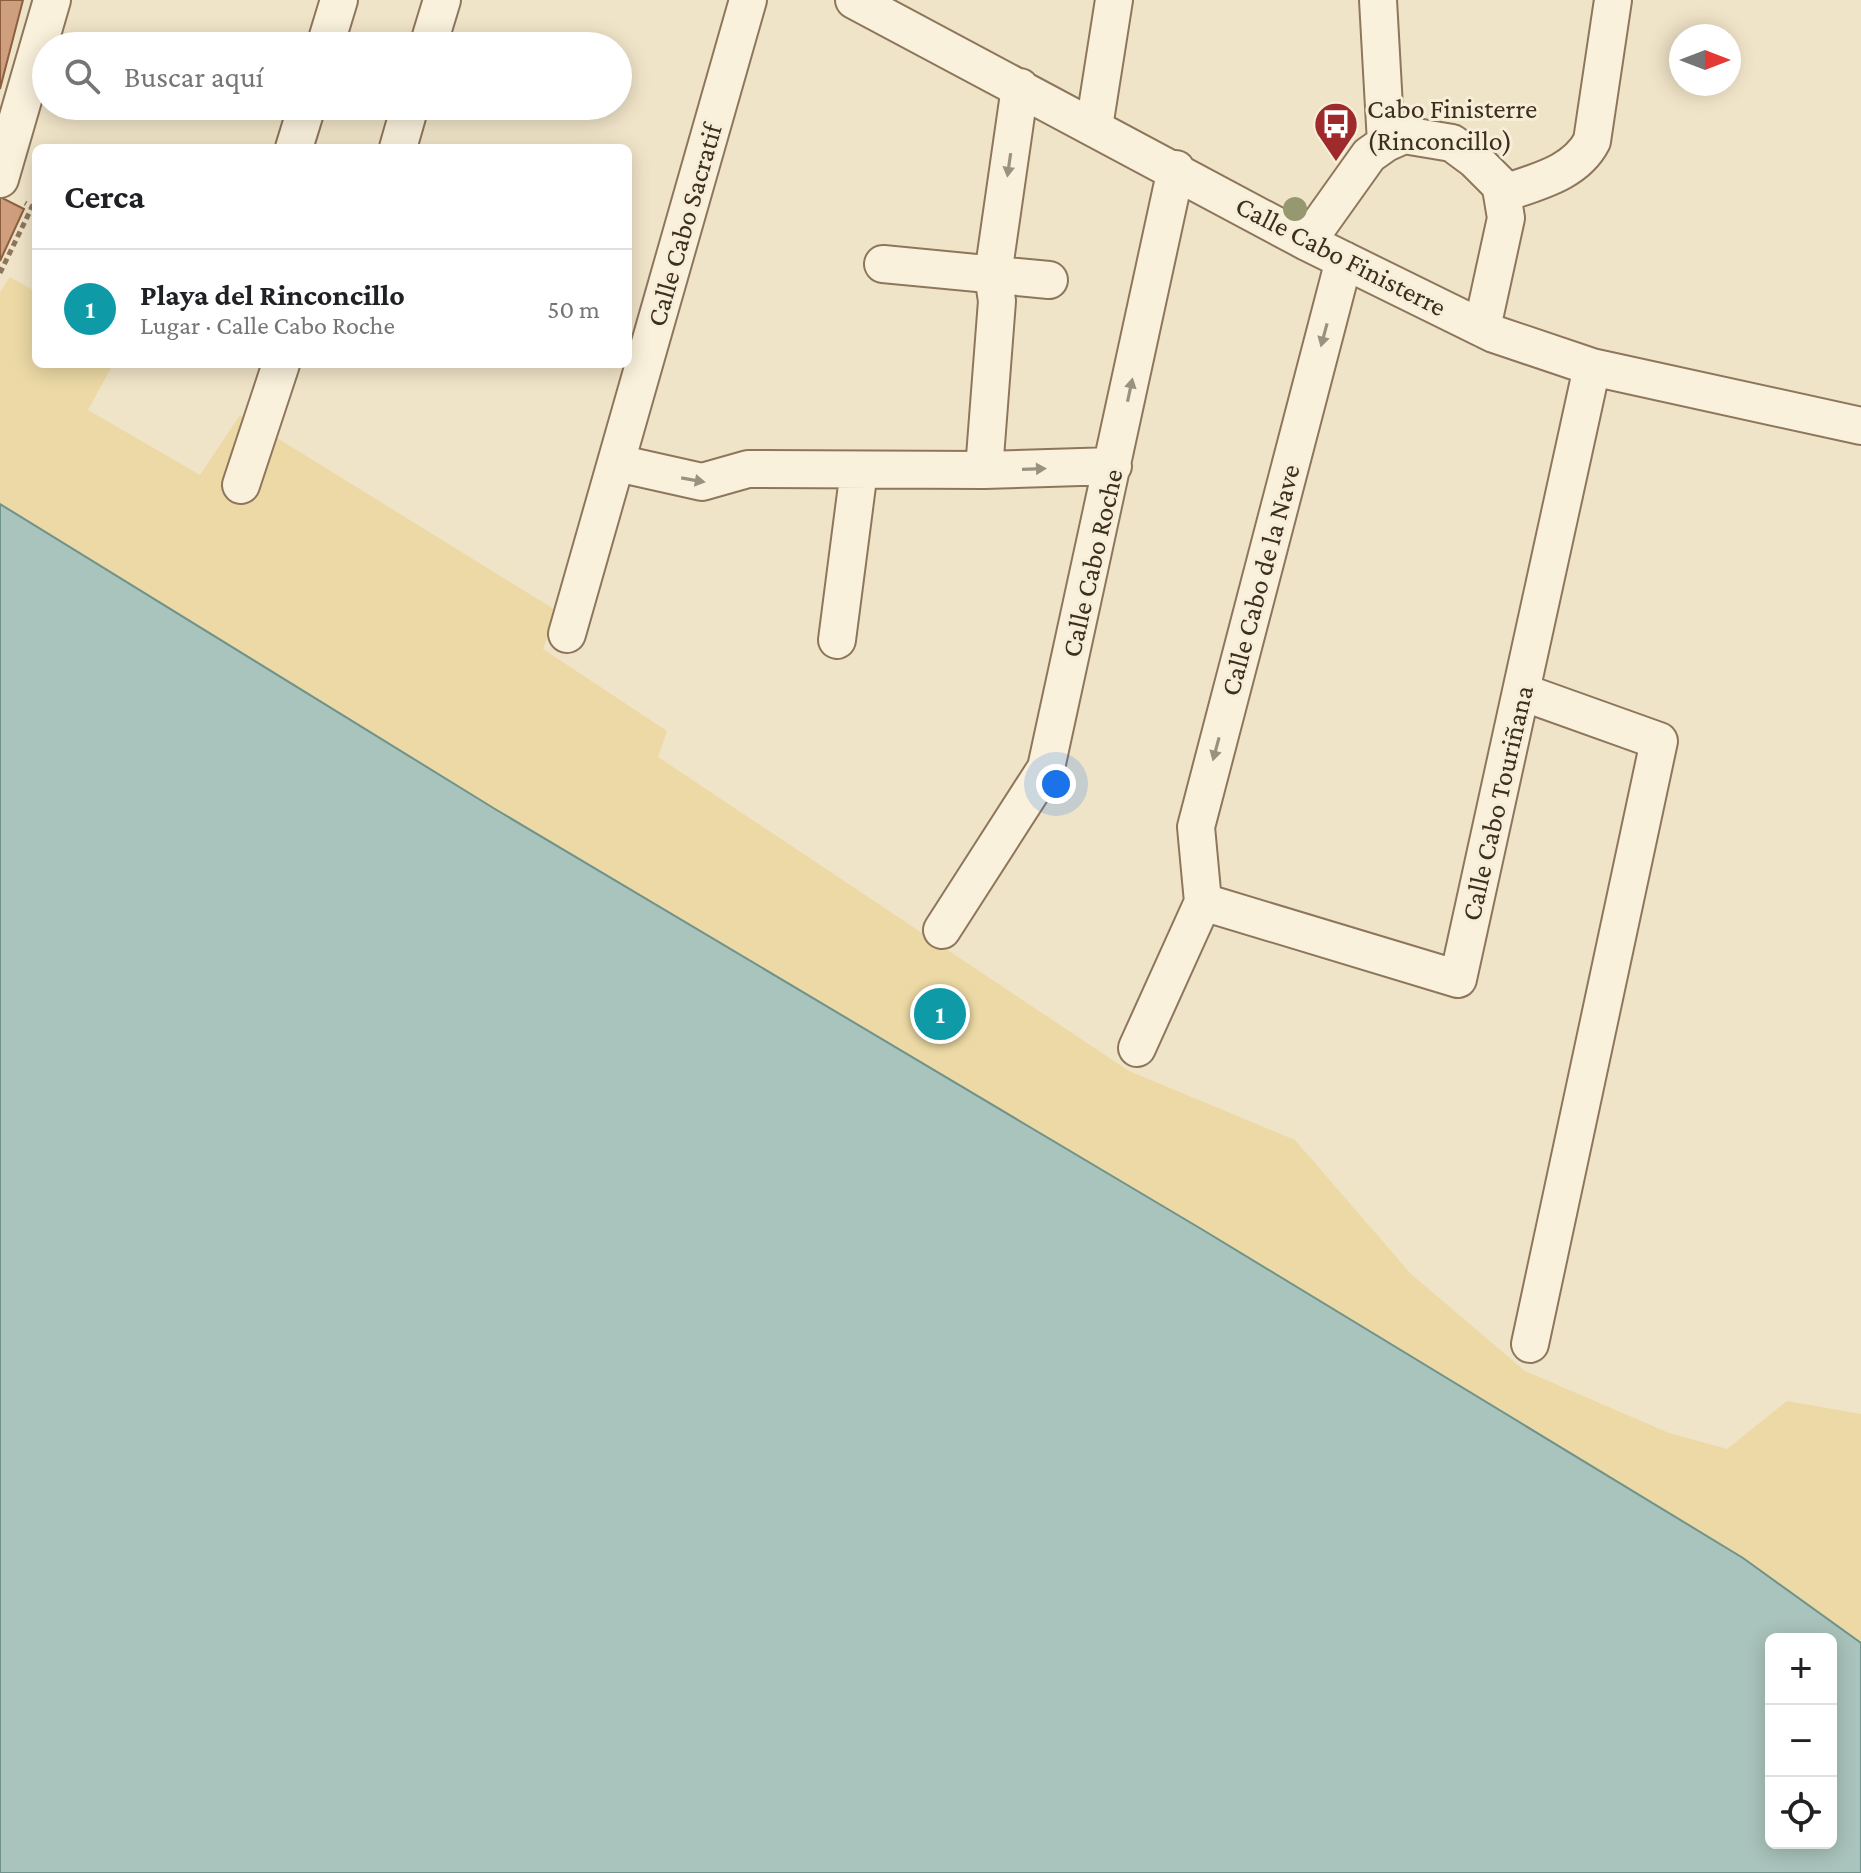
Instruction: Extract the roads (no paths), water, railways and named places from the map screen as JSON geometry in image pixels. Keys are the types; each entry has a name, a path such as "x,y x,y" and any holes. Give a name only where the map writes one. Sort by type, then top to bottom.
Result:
{"street":[{"path":"45,32 52,0"},
{"path":"329,32 339,0"},
{"path":"432,32 442,0"},
{"name":"Calle Cabo Sacratif","path":"567,634 748,0"},
{"path":"1094,127 1114,0"},
{"path":"1378,0 1386,143"},
{"path":"1502,194 1552,176 1586,153 1592,141 1613,0"},
{"name":"Calle Cabo Finisterre","path":"859,1 1307,242 1482,328 1592,367 1861,426"},
{"path":"984,470 997,301 993,275 1020,87"},
{"path":"11,190 32,93"},
{"path":"295,144 303,120"},
{"path":"399,144 406,120"},
{"path":"1307,242 1369,155 1386,143 1404,135 1452,143 1500,185 1506,218 1482,328"},
{"name":"Calle Cabo Roche","path":"942,930 1046,768 1176,169"},
{"name":"Calle Cabo de la Nave","path":"1203,902 1196,827 1344,260"},
{"path":"883,264 1049,280"},
{"name":"Calle Cabo Touriñana","path":"1203,902 1458,979 1592,367"},
{"path":"241,485 280,368"},
{"path":"617,463 702,482 719,481 748,469 984,470 1113,466"},
{"path":"837,640 859,470"},
{"path":"1522,692 1659,741 1530,1344"},
{"path":"1137,1048 1203,902"}],"water":[{"path":"0,504 495,809 1203,1230 1743,1558 1861,1643 1861,1873 0,1873"}],"place":[{"name":"Cabo Finisterre (Rinconcillo)","path":"1336,163"},
{"name":"Playa del Rinconcillo","path":"940,1014"}]}
